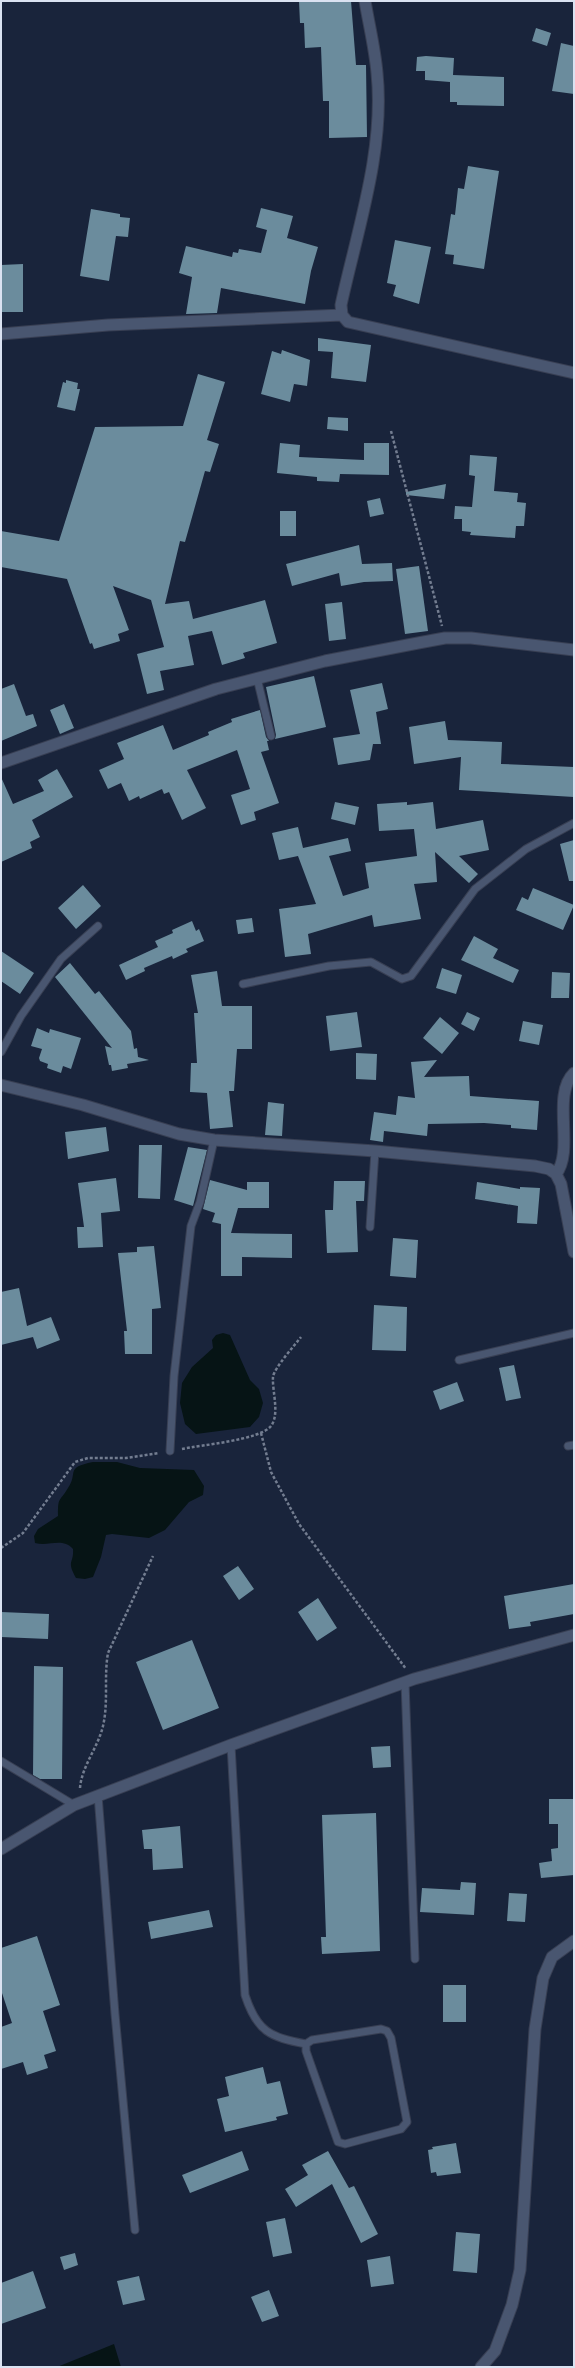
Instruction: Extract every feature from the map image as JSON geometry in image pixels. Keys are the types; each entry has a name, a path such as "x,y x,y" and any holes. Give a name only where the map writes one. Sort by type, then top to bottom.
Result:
{"street":[{"path":"365,1 377,73 377,111 373,160 341,306 342,316 348,322 574,374"},
{"path":"1,334 108,325 342,316"},
{"path":"1,763 216,688 325,661 445,638 494,640 574,650"},
{"path":"556,1174 563,1167 567,1154 564,1111 568,1084 574,1073"},
{"path":"1,1085 83,1105 179,1134 214,1140 375,1151 535,1166 549,1169 556,1174 561,1184 574,1252"},
{"path":"1,1849 76,1804 231,1745 409,1681 574,1636"},
{"path":"481,2367 495,2351 512,2304 520,2270 536,2029 543,1978 552,1957 574,1941"}],"lane":[{"path":"257,678 271,736"},
{"path":"244,984 329,966 370,962 402,979 411,976 475,888 526,850 574,824"},
{"path":"1,1052 21,1016 61,959 98,926"},
{"path":"170,1451 174,1376 191,1226 200,1202 214,1140"},
{"path":"370,1227 375,1151"},
{"path":"459,1360 574,1332"},
{"path":"409,1681 415,1959"},
{"path":"231,1745 245,1995 255,2018 265,2031 279,2039 306,2044 312,2040 381,2029 387,2031 391,2038 407,2116 407,2122 402,2129 345,2144 338,2142 306,2051 306,2044"},
{"path":"1,1760 76,1804"},
{"path":"98,1795 115,2014 135,2230"}],"path":[{"path":"390,431 445,638"},
{"path":"261,1433 271,1472 299,1524 409,1681"},
{"path":"76,1804 82,1771 99,1739 104,1721 106,1665 108,1653 153,1556"}],"shaded area":[{"path":"223,1333 230,1335 250,1380 259,1389 263,1403 259,1417 250,1427 196,1434 185,1424 180,1403 182,1383 192,1367 213,1348 212,1340 216,1335"},
{"path":"93,1462 117,1462 140,1468 194,1470 204,1486 203,1495 189,1502 165,1530 149,1538 112,1534 106,1535 101,1557 93,1577 85,1579 76,1578 71,1568 73,1549 69,1545 60,1543 35,1543 34,1536 38,1529 58,1516 59,1502 71,1483 75,1469 78,1466"},
{"path":"114,2344 121,2367 57,2367"}],"building":[{"path":"299,1 351,1 356,65 366,65 367,137 329,138 329,101 323,101 321,47 305,48 304,23 300,23"},
{"path":"536,28 551,33 547,46 532,41"},
{"path":"561,43 574,46 574,94 552,91"},
{"path":"426,56 454,58 453,75 504,77 504,106 457,105 457,102 450,102 450,82 425,80 425,71 416,71 417,57"},
{"path":"468,166 499,171 484,269 453,264 454,255 445,254 451,214 455,215 458,188 464,189"},
{"path":"261,208 293,216 287,238 318,247 311,271 305,304 221,288 217,313 186,314 192,277 179,273 186,246 232,257 233,252 238,253 239,249 261,253 267,230 256,227"},
{"path":"91,209 120,214 120,217 130,218 128,237 116,236 109,281 80,276"},
{"path":"395,240 431,247 419,304 393,296 396,285 387,283"},
{"path":"23,264 23,312 1,312 1,265"},
{"path":"318,338 371,345 366,382 331,378 333,352 318,351"},
{"path":"282,350 310,360 307,386 294,384 290,402 261,394 272,351 281,354"},
{"path":"198,374 225,382 207,440 219,444 210,472 205,471 185,542 180,541 165,604 189,601 193,619 265,600 277,643 243,653 245,658 222,665 212,631 188,636 194,665 160,671 164,690 147,694 137,654 164,647 151,600 113,586 129,630 118,634 120,641 94,649 92,643 90,644 67,579 1,567 1,531 59,541 95,427 183,426"},
{"path":"66,380 78,383 77,389 80,389 75,411 57,407 63,382 66,383"},
{"path":"328,417 348,418 348,431 327,429"},
{"path":"280,443 300,445 299,457 364,460 364,443 389,443 389,475 340,474 339,482 317,481 317,477 277,473"},
{"path":"470,455 497,457 494,491 518,493 517,502 526,503 524,526 516,526 515,538 470,535 471,532 462,531 462,519 454,519 455,506 472,507 475,476 469,475"},
{"path":"446,484 444,499 406,495 406,492"},
{"path":"380,498 384,514 370,517 367,501"},
{"path":"280,511 296,511 296,536 280,536"},
{"path":"359,545 362,564 392,563 393,581 364,582 341,586 339,573 292,586 286,564"},
{"path":"419,566 428,631 405,634 396,569"},
{"path":"342,602 346,639 329,641 325,604"},
{"path":"314,676 326,727 275,739 276,735 266,687"},
{"path":"382,683 388,709 376,712 381,744 373,744 370,760 338,765 333,738 360,734 350,690"},
{"path":"14,684 26,716 33,714 37,726 1,741 1,689"},
{"path":"64,704 74,728 60,734 50,710"},
{"path":"260,710 266,737 269,741 267,741 269,750 261,752 279,803 254,812 256,820 241,825 231,795 250,789 237,750 187,770 206,808 182,820 169,792 164,794 162,789 140,799 139,796 129,801 121,783 108,789 99,770 124,759 117,743 163,725 173,750 209,735 208,732 232,722 231,719"},
{"path":"445,721 448,740 502,742 501,764 574,767 574,797 459,790 461,757 414,764 409,727"},
{"path":"57,769 73,797 32,820 40,837 30,842 32,848 1,862 1,777 13,804 44,791 38,780"},
{"path":"335,802 359,807 355,825 331,819"},
{"path":"407,802 407,805 433,802 436,829 483,820 489,850 459,856 478,874 469,883 435,852 437,882 414,884 421,919 374,927 372,915 308,934 311,954 285,957 279,909 316,904 298,856 279,860 272,833 298,827 303,848 348,838 351,851 329,856 343,896 369,888 365,863 417,856 414,829 379,831 377,804"},
{"path":"574,840 574,881 569,881 560,844"},
{"path":"83,885 101,906 76,929 58,908"},
{"path":"533,888 574,905 563,930 516,910 522,897 528,900"},
{"path":"252,918 254,932 238,934 236,920"},
{"path":"192,921 196,931 199,929 204,941 186,949 188,952 173,959 172,956 144,968 145,971 126,980 119,965 158,947 155,941 173,933 172,930"},
{"path":"474,936 498,949 493,958 519,970 513,983 461,960"},
{"path":"1,951 34,973 20,994 1,981"},
{"path":"70,963 95,994 99,991 131,1031 134,1049 137,1048 138,1057 149,1060 127,1064 128,1068 112,1071 111,1065 109,1065 105,1046 112,1048 55,977"},
{"path":"442,968 462,975 456,994 436,988"},
{"path":"217,971 222,1006 252,1006 252,1049 237,1049 234,1091 229,1091 233,1127 210,1129 207,1093 190,1092 191,1063 197,1063 194,1013 198,1013 191,975"},
{"path":"552,972 570,973 569,998 551,998"},
{"path":"357,1012 362,1047 330,1051 326,1016"},
{"path":"467,1012 480,1018 474,1031 461,1024"},
{"path":"440,1017 459,1033 442,1054 423,1038"},
{"path":"523,1021 543,1025 539,1045 519,1041"},
{"path":"37,1028 49,1033 50,1029 81,1038 71,1069 63,1066 61,1073 47,1068 48,1064 40,1061 39,1058 42,1049 31,1046"},
{"path":"356,1053 377,1054 376,1080 356,1079"},
{"path":"437,1060 424,1077 469,1076 470,1096 539,1101 537,1130 511,1128 511,1125 484,1123 428,1124 427,1136 384,1131 383,1142 370,1140 374,1112 396,1115 398,1096 415,1098 411,1062"},
{"path":"268,1102 284,1104 282,1136 265,1135"},
{"path":"106,1127 109,1151 68,1159 65,1132"},
{"path":"139,1145 162,1145 160,1199 138,1198"},
{"path":"188,1147 207,1150 193,1206 174,1200"},
{"path":"116,1178 120,1211 101,1213 103,1247 78,1248 77,1227 84,1227 78,1183"},
{"path":"210,1180 247,1190 247,1182 269,1182 269,1208 238,1208 231,1233 292,1234 292,1258 242,1257 242,1276 221,1276 221,1224 212,1222 215,1213 203,1209"},
{"path":"334,1181 365,1181 364,1201 356,1201 358,1252 327,1253 325,1210 333,1210"},
{"path":"477,1182 520,1189 520,1187 540,1188 537,1224 517,1223 518,1206 475,1199"},
{"path":"393,1238 418,1240 416,1278 390,1276"},
{"path":"154,1246 161,1308 152,1309 152,1354 125,1354 124,1331 127,1331 118,1253 137,1252 137,1247"},
{"path":"19,1288 27,1326 51,1317 60,1340 37,1349 33,1337 1,1345 1,1292"},
{"path":"374,1305 407,1307 406,1351 372,1350"},
{"path":"514,1365 521,1398 506,1401 499,1368"},
{"path":"457,1382 464,1401 440,1410 433,1391"},
{"path":"238,1566 254,1589 239,1600 223,1576"},
{"path":"574,1584 574,1614 530,1622 531,1626 509,1629 504,1596"},
{"path":"318,1598 337,1628 317,1641 298,1612"},
{"path":"1,1612 49,1614 48,1639 1,1637"},
{"path":"192,1640 219,1708 163,1730 136,1662"},
{"path":"34,1666 63,1667 62,1779 40,1779 33,1775"},
{"path":"390,1746 391,1767 373,1768 371,1747"},
{"path":"549,1799 574,1799 574,1875 541,1878 539,1863 552,1861 551,1849 558,1848 558,1824 549,1824"},
{"path":"376,1813 380,1951 322,1954 321,1937 326,1937 322,1815"},
{"path":"180,1826 183,1868 153,1870 152,1849 144,1849 142,1830"},
{"path":"461,1882 476,1883 474,1915 420,1912 422,1888 460,1890"},
{"path":"509,1893 527,1894 525,1922 507,1921"},
{"path":"209,1910 213,1927 151,1939 148,1922"},
{"path":"37,1936 60,2005 43,2011 56,2051 44,2055 48,2068 27,2075 23,2062 1,2069 1,2027 12,2023 1,1990 1,1948"},
{"path":"443,1985 466,1985 466,2022 443,2022"},
{"path":"263,2067 267,2084 280,2081 288,2114 276,2117 277,2120 225,2132 217,2099 229,2096 225,2077"},
{"path":"456,2143 461,2173 437,2176 436,2172 431,2173 428,2150 433,2149 432,2147"},
{"path":"242,2151 249,2170 190,2193 182,2175"},
{"path":"328,2151 349,2188 354,2186 378,2234 361,2243 332,2184 296,2207 285,2189 308,2175 302,2165"},
{"path":"285,2218 292,2253 273,2257 266,2222"},
{"path":"456,2232 480,2234 477,2273 453,2271"},
{"path":"75,2253 78,2265 64,2270 60,2257"},
{"path":"390,2256 394,2284 371,2287 367,2260"},
{"path":"33,2271 46,2308 1,2324 1,2283"},
{"path":"139,2276 145,2300 123,2305 117,2281"},
{"path":"269,2290 279,2316 262,2322 251,2297"}]}
